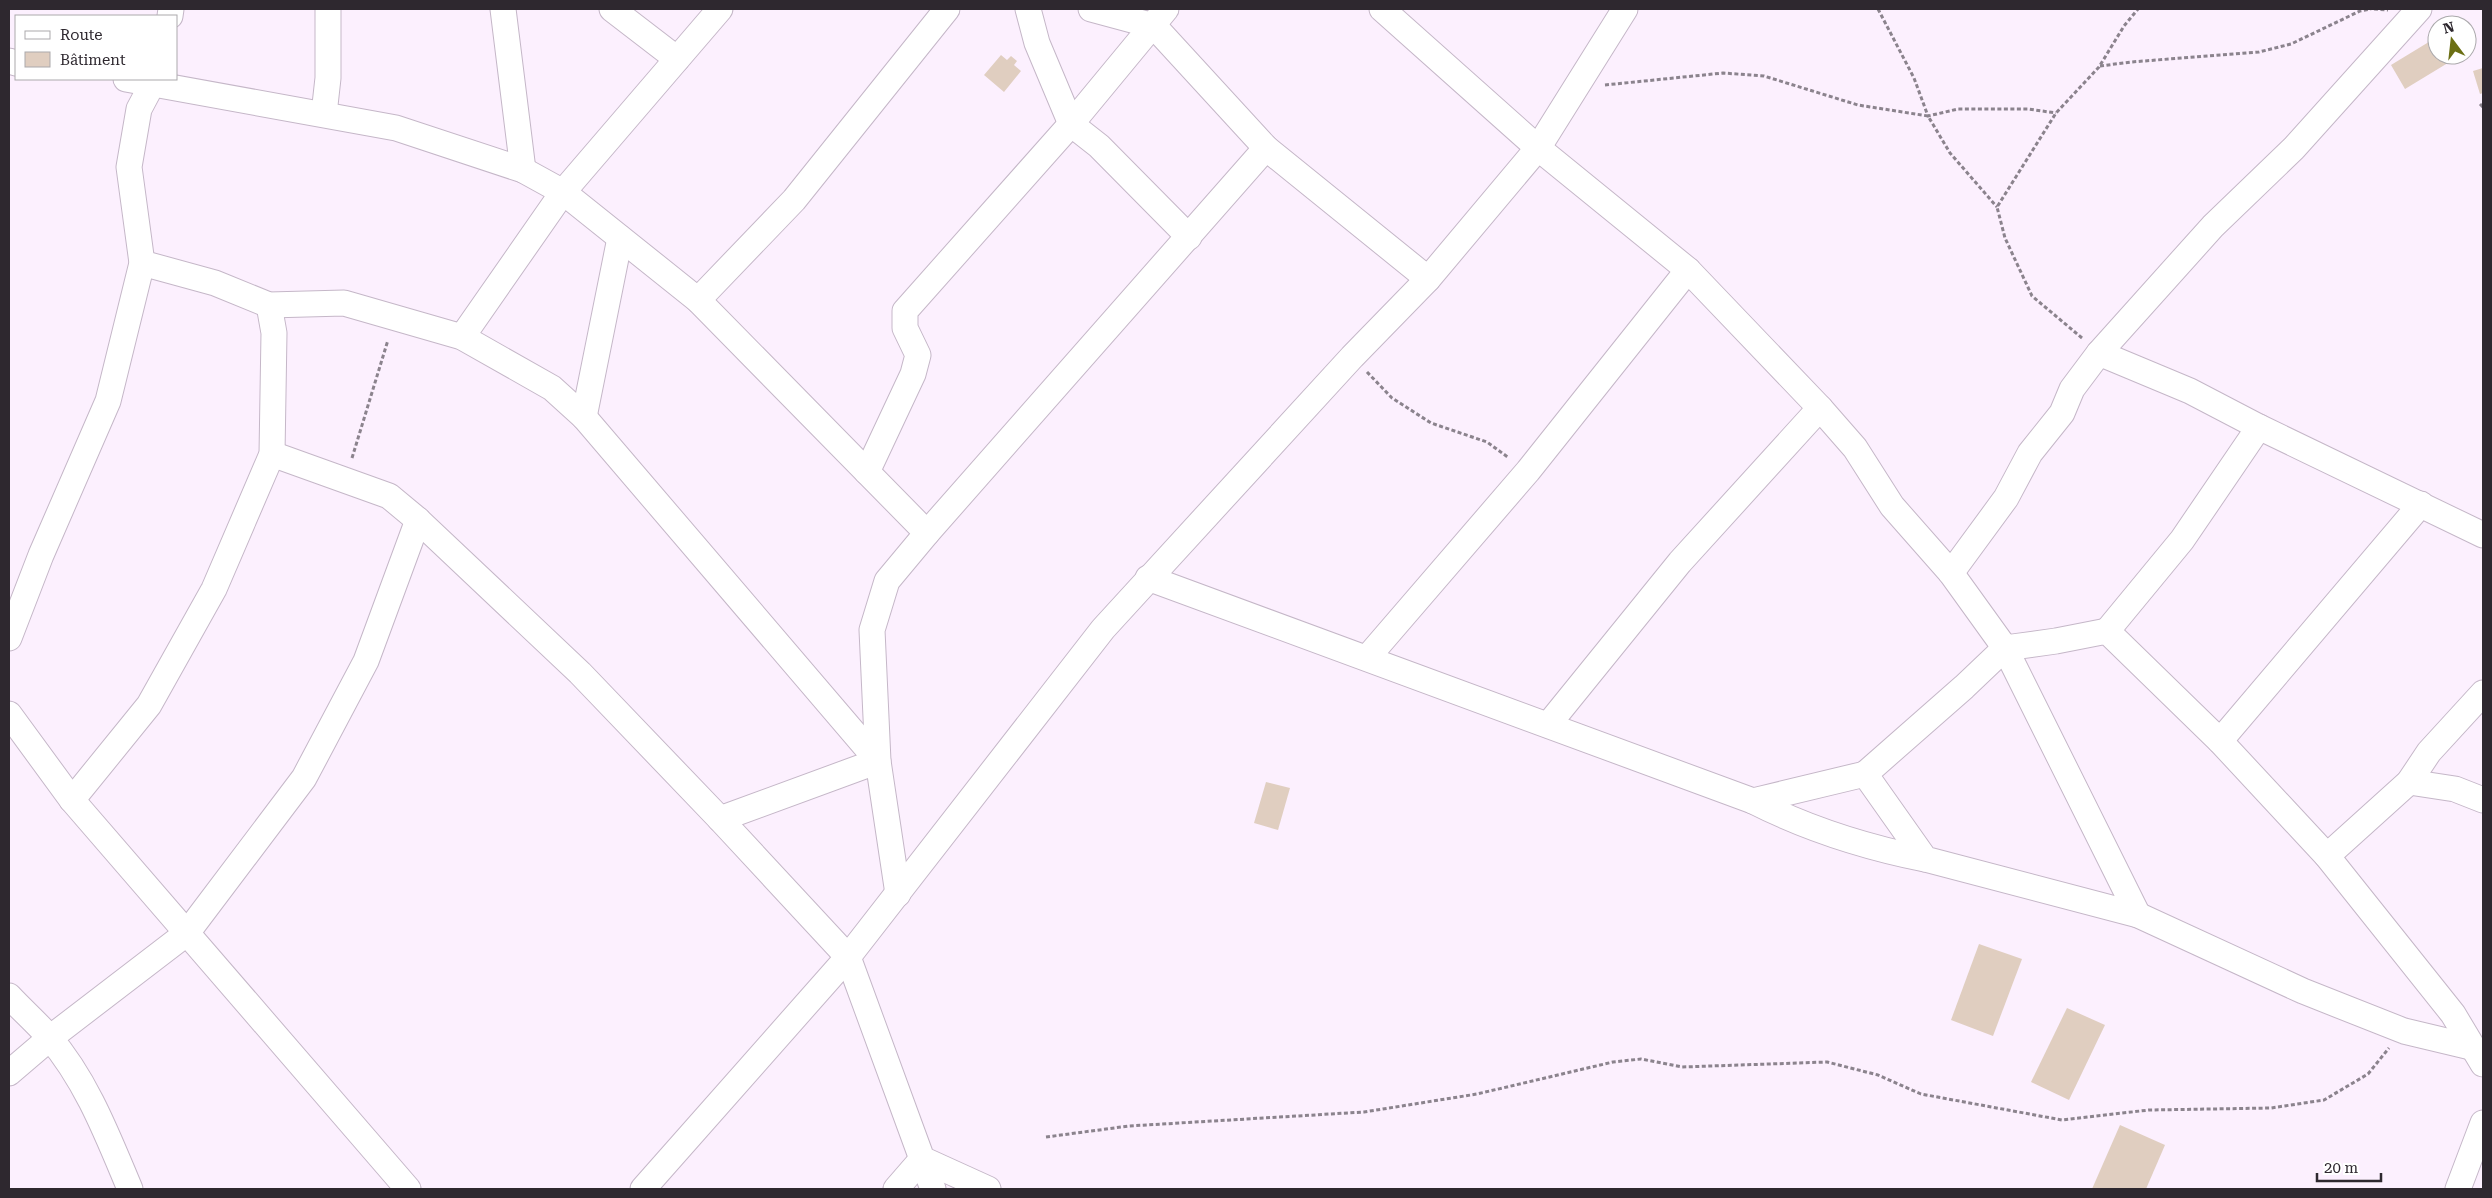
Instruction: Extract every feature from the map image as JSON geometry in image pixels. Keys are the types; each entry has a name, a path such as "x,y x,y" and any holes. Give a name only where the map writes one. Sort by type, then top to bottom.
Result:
{"street":[{"path":"324,114 328,78 328,9"},
{"path":"503,9 523,170"},
{"path":"612,9 677,59"},
{"path":"462,337 563,192 720,9"},
{"path":"698,300 794,200 947,9"},
{"path":"1028,9 1037,43 1071,124 1099,146 1189,238"},
{"path":"1091,9 1160,17 1266,148 1428,279"},
{"path":"1382,9 1538,148 1688,270 1820,408 1855,448 1892,506 1951,573 2005,648 2138,915"},
{"path":"643,1189 848,957 1103,629 1352,357 1428,279 1538,148 1625,9"},
{"path":"1951,573 2006,498 2030,453 2062,413 2072,389 2099,353 2213,226 2294,148 2416,10"},
{"path":"867,472 914,374 918,355 905,328 905,311 1071,124 1160,17"},
{"path":"140,80 155,81 396,128 523,170 563,192 698,300 927,533"},
{"path":"9,638 41,555 108,401 142,263 129,167 139,109 155,81"},
{"path":"898,894 878,761 872,630 887,581 927,533 1189,238 1266,148"},
{"path":"584,417 620,238"},
{"path":"142,263 215,283 269,305 344,303 462,337 552,388 584,417 878,761"},
{"path":"1367,658 1528,471 1688,270"},
{"path":"72,800 149,705 214,589 272,454 274,333 269,305"},
{"path":"2099,353 2190,391 2259,427 2483,535"},
{"path":"1548,724 1680,562 1820,408"},
{"path":"1753,801 1865,774 1964,687 2005,648 2056,641 2106,631 2182,540 2259,427"},
{"path":"272,454 389,496 418,520 580,673 720,819 848,957 933,1189"},
{"path":"2220,741 2421,504"},
{"path":"9,1073 50,1038 187,933 304,778 366,662 418,520"},
{"path":"1148,578 1753,801 1794,822 1881,850 1925,859 2138,915 2303,991 2477,1056"},
{"path":"2106,631 2220,741 2327,856 2453,1014 2477,1056"},
{"path":"2327,856 2409,782 2429,752 2483,693"},
{"path":"9,714 72,800 408,1189"},
{"path":"720,819 878,761"},
{"path":"1865,774 1925,859"},
{"path":"2409,782 2455,789 2483,800"},
{"path":"9,996 50,1038 89,1098 103,1124 130,1189"},
{"path":"2458,1189 2483,1122"},
{"path":"896,1189 922,1159"},
{"path":"922,1159 988,1189"}],"path":[{"path":"1878,9 1914,78 1928,116 1950,153 1997,207 2006,238 2032,296 2099,353"},
{"path":"1997,207 2056,113 2099,67 2124,26 2138,9"},
{"path":"2099,67 2131,62 2259,52 2290,44 2360,11 2371,9"},
{"path":"1574,89 1722,73 1764,76 1858,105 1928,116 1958,109 2028,109 2056,113"},
{"path":"345,479 394,318"},
{"path":"1352,357 1392,398 1431,423 1487,442 1528,471"},
{"path":"1046,1137 1129,1126 1364,1112 1477,1094 1614,1062 1641,1059 1682,1067 1827,1062 1878,1075 1921,1094 2062,1120 2149,1110 2271,1108 2324,1100 2368,1074 2404,1030"}],"building":[{"path":"2427,43 2427,65 2445,65 2405,89 2391,65"},
{"path":"1001,55 1007,60 1011,56 1017,61 1014,65 1021,71 1004,92 984,75"},
{"path":"2483,68 2483,93 2480,94 2473,71"},
{"path":"1266,782 1290,788 1278,830 1254,823"},
{"path":"1979,944 2022,959 1993,1036 1951,1020"},
{"path":"2067,1008 2105,1025 2069,1100 2031,1082"},
{"path":"2120,1125 2165,1145 2146,1189 2092,1189"}]}
